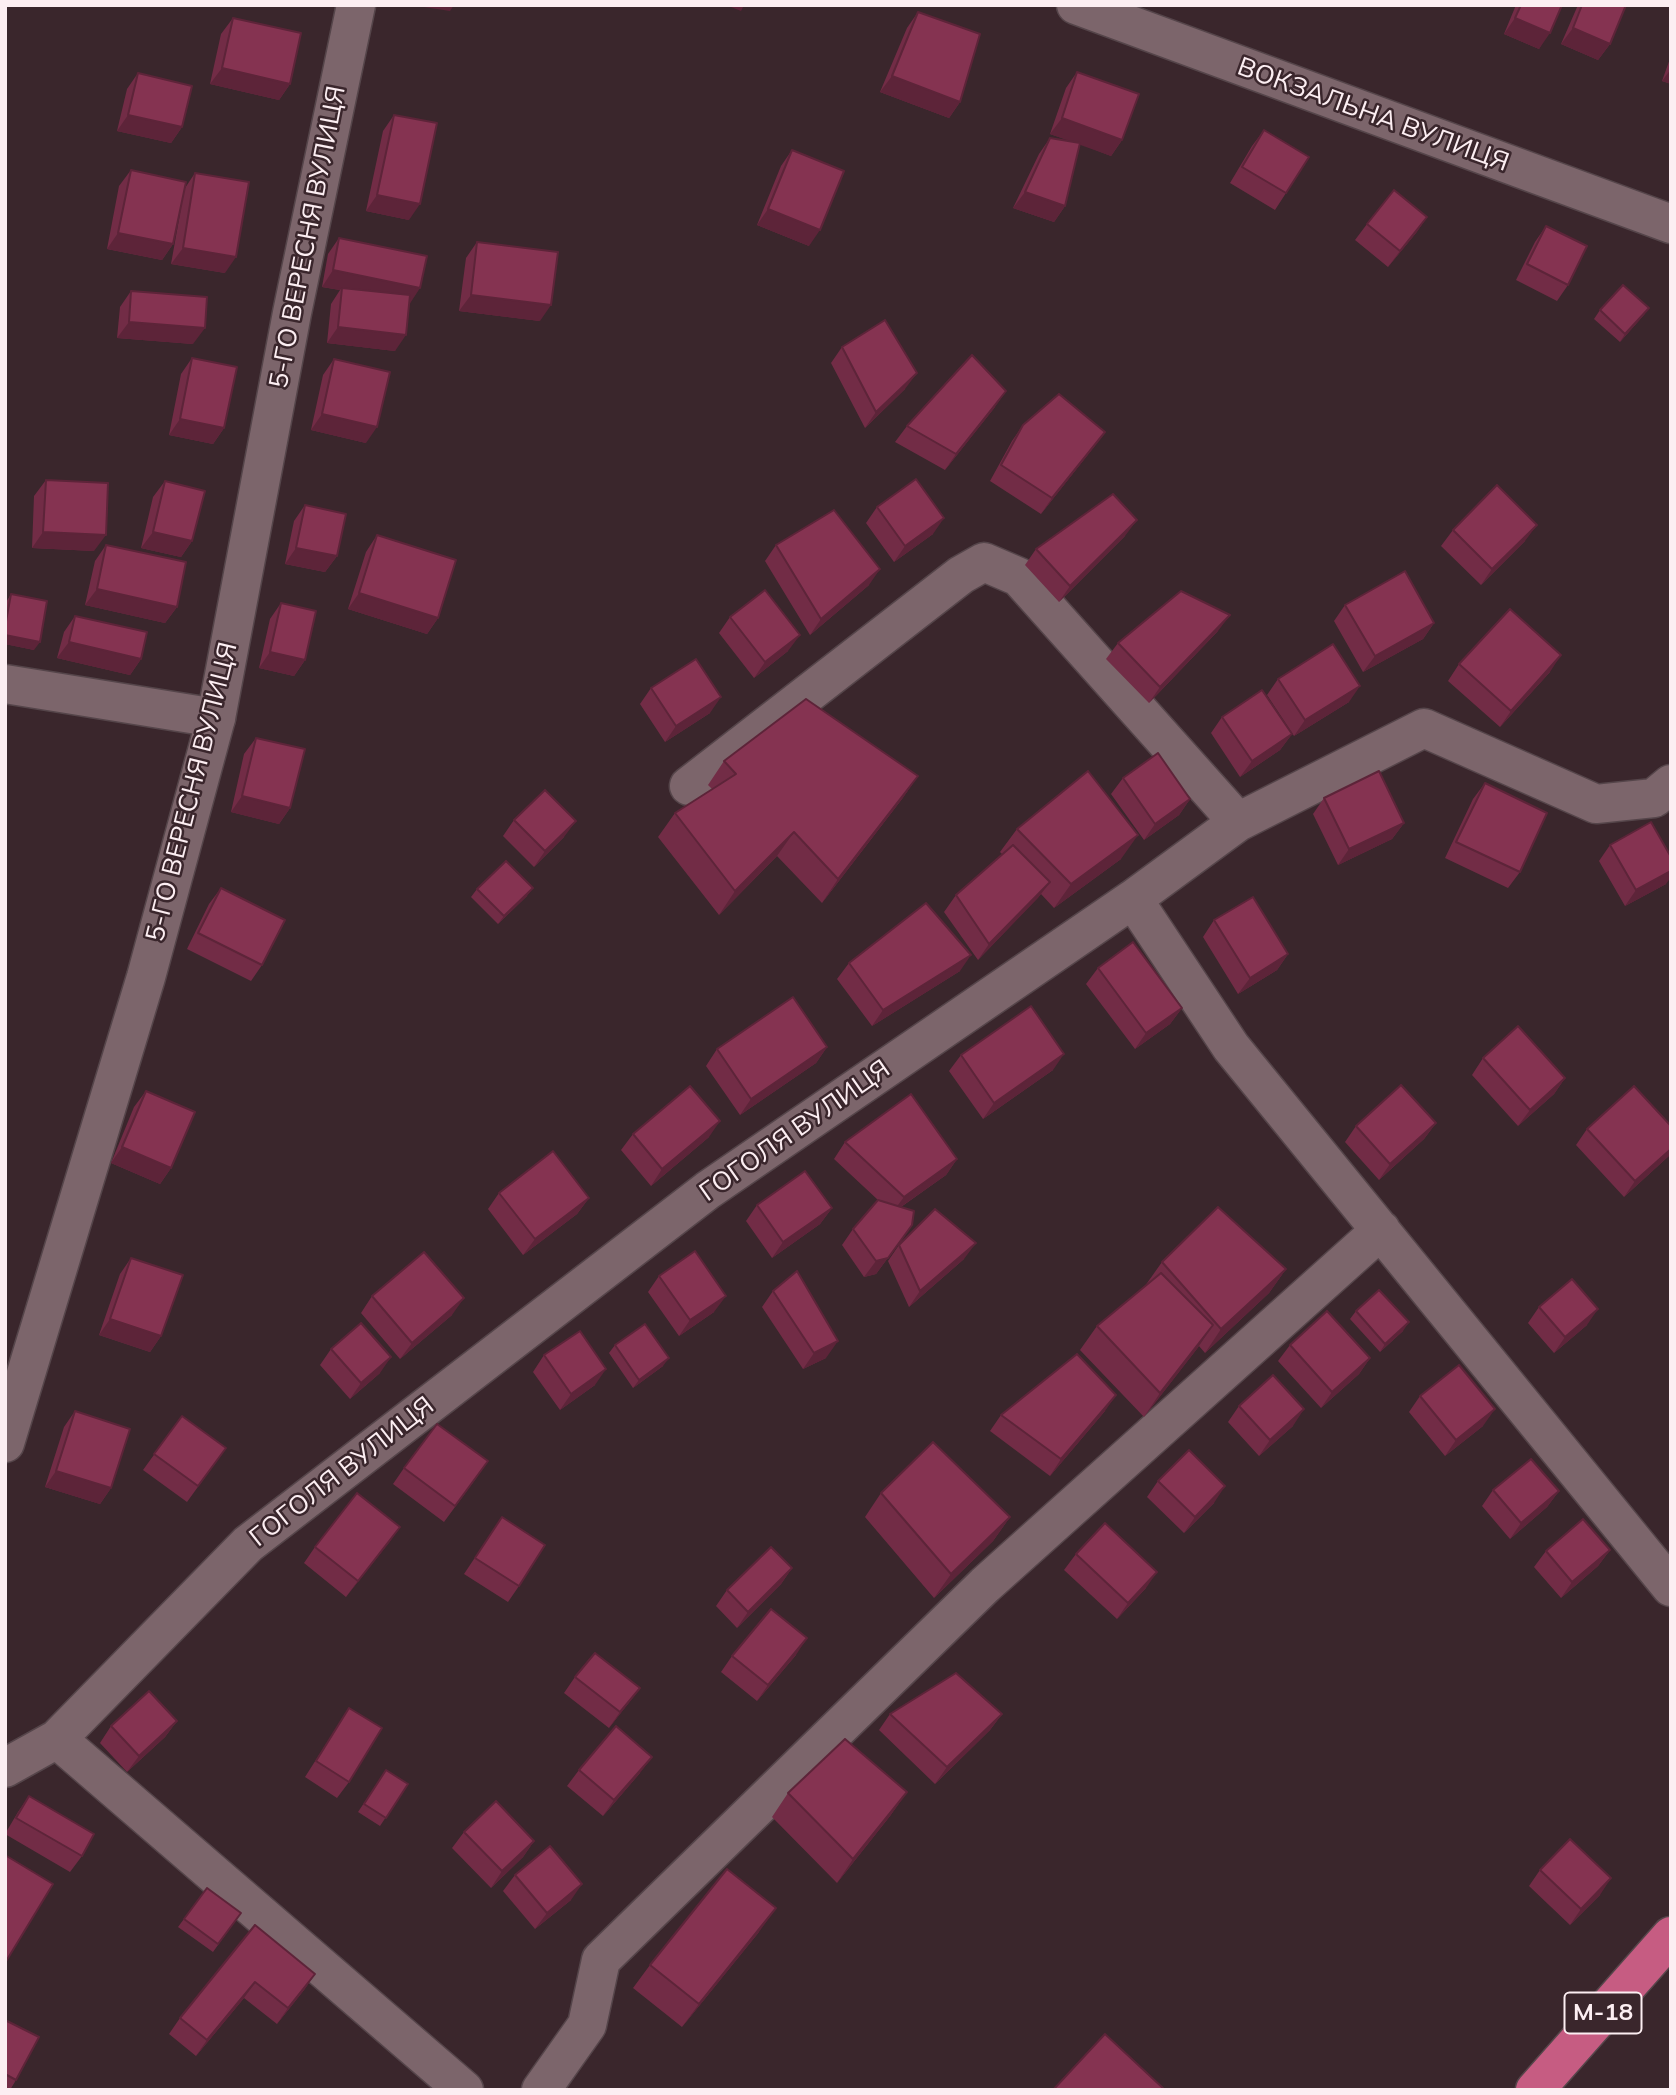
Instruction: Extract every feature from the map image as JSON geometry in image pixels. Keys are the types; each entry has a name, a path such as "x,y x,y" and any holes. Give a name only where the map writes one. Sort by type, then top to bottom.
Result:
{"highway":[{"name":"М-18","path":"1535,2090 1671,1936"}],"street":[{"name":"5-ГО ВЕРЕСНЯ ВУЛИЦЯ","path":"5,1443 146,977 216,718 292,313 356,5"},
{"name":"ВОКЗАЛЬНА ВУЛИЦЯ","path":"1076,5 1671,224"},
{"path":"689,786 961,575 984,562 1019,577 1238,822"},
{"path":"5,684 216,718"},
{"name":"ГОГОЛЯ ВУЛИЦЯ","path":"5,1768 57,1739 259,1535 708,1190 1133,899 1238,822 1424,728 1596,804 1654,798 1671,784"},
{"path":"1133,899 1231,1047 1671,1587"},
{"path":"541,2090 587,2025 601,1960 985,1585 1381,1230"},
{"path":"57,1739 464,2090"}],"building":[{"path":"1521,5 1562,5 1550,33 1515,18"},
{"path":"1582,5 1626,5 1610,44 1573,28"},
{"path":"918,12 980,34 960,102 892,76"},
{"path":"233,18 301,33 290,84 222,68"},
{"path":"1077,72 1139,94 1122,140 1062,118"},
{"path":"138,73 192,86 182,127 128,115"},
{"path":"394,115 437,123 420,204 377,195"},
{"path":"1264,130 1309,157 1286,193 1242,167"},
{"path":"1050,138 1080,143 1065,206 1025,192"},
{"path":"792,150 844,171 820,230 768,209"},
{"path":"131,170 186,182 173,244 118,233"},
{"path":"195,173 249,182 236,257 183,248"},
{"path":"1394,190 1427,217 1400,251 1367,224"},
{"path":"1546,226 1587,246 1568,285 1527,264"},
{"path":"339,238 427,256 420,288 333,270"},
{"path":"477,242 558,252 551,305 471,295"},
{"path":"1623,285 1649,308 1625,334 1600,310"},
{"path":"342,288 410,295 406,335 338,327"},
{"path":"131,291 207,297 205,328 129,322"},
{"path":"885,320 917,373 876,412 842,347"},
{"path":"972,355 1006,391 956,454 907,426"},
{"path":"192,358 237,367 224,428 180,419"},
{"path":"334,359 390,372 377,427 322,414"},
{"path":"1059,394 1105,432 1052,498 1001,465 1023,425"},
{"path":"916,479 944,518 905,546 877,507"},
{"path":"46,480 108,483 106,535 43,532"},
{"path":"165,481 205,491 192,541 153,532"},
{"path":"1497,485 1537,525 1492,569 1453,530"},
{"path":"1113,494 1137,520 1070,586 1036,549"},
{"path":"305,505 346,514 337,556 296,548"},
{"path":"834,510 880,569 821,619 776,545"},
{"path":"377,535 456,560 438,618 359,593"},
{"path":"106,545 186,562 177,607 97,589"},
{"path":"1405,571 1434,623 1375,656 1345,605"},
{"path":"765,590 800,635 765,662 730,617"},
{"path":"1181,591 1230,615 1160,687 1118,643"},
{"path":"11,594 47,601 40,642 5,635"},
{"path":"281,603 316,611 305,660 270,652"},
{"path":"1510,609 1561,655 1511,711 1459,664"},
{"path":"75,616 147,632 141,659 69,642"},
{"path":"1333,644 1360,686 1305,720 1278,679"},
{"path":"696,659 721,697 676,726 651,688"},
{"path":"1262,690 1292,734 1252,761 1222,717"},
{"path":"806,699 918,776 838,879 794,832 735,891 675,813 736,774 724,761"},
{"path":"256,738 305,749 290,808 242,796"},
{"path":"1158,753 1190,799 1155,824 1123,778"},
{"path":"1088,771 1138,835 1071,884 1017,829"},
{"path":"1379,771 1404,823 1349,849 1324,798"},
{"path":"1485,783 1547,813 1520,872 1456,842"},
{"path":"545,790 576,821 545,851 514,820"},
{"path":"1651,822 1671,857 1671,871 1636,890 1610,845"},
{"path":"1013,845 1050,882 989,944 956,895"},
{"path":"506,861 533,888 504,916 477,889"},
{"path":"221,888 285,920 262,965 198,933"},
{"path":"1253,897 1288,954 1250,978 1214,920"},
{"path":"926,903 971,955 883,1010 849,963"},
{"path":"1133,942 1182,1008 1146,1033 1098,968"},
{"path":"793,997 827,1047 751,1099 717,1049"},
{"path":"1031,1006 1064,1054 994,1103 961,1055"},
{"path":"1518,1026 1565,1078 1530,1110 1483,1058"},
{"path":"1401,1085 1436,1123 1390,1164 1356,1126"},
{"path":"690,1086 720,1121 662,1169 633,1134"},
{"path":"1634,1086 1671,1126 1671,1149 1635,1181 1587,1129"},
{"path":"146,1091 195,1112 171,1168 122,1147"},
{"path":"911,1094 957,1159 904,1197 845,1142"},
{"path":"553,1151 589,1198 535,1239 499,1193"},
{"path":"805,1171 832,1208 783,1242 757,1205"},
{"path":"878,1200 914,1211 912,1225 888,1258 876,1261 853,1229"},
{"path":"1218,1207 1286,1269 1221,1329 1162,1262"},
{"path":"935,1209 976,1243 920,1291 899,1245"},
{"path":"695,1251 726,1296 690,1320 659,1276"},
{"path":"424,1252 464,1298 412,1343 372,1296"},
{"path":"131,1258 183,1275 161,1336 110,1319"},
{"path":"797,1271 838,1341 814,1353 773,1291"},
{"path":"1161,1273 1213,1325 1160,1393 1097,1326"},
{"path":"1572,1279 1598,1309 1565,1337 1539,1307"},
{"path":"1379,1290 1409,1322 1385,1344 1356,1311"},
{"path":"1327,1311 1370,1358 1332,1392 1290,1345"},
{"path":"361,1323 391,1357 361,1383 331,1349"},
{"path":"645,1324 669,1358 639,1380 615,1345"},
{"path":"580,1331 606,1369 571,1394 544,1355"},
{"path":"1077,1354 1116,1395 1061,1459 1001,1415"},
{"path":"1459,1365 1495,1409 1456,1440 1420,1396"},
{"path":"1273,1375 1304,1409 1270,1440 1239,1406"},
{"path":"75,1411 130,1429 111,1488 56,1471"},
{"path":"182,1416 226,1448 198,1486 154,1454"},
{"path":"437,1424 488,1461 455,1506 404,1468"},
{"path":"933,1442 1010,1517 951,1574 881,1493"},
{"path":"1189,1450 1225,1486 1195,1517 1158,1481"},
{"path":"1531,1459 1559,1491 1521,1523 1493,1490"},
{"path":"357,1493 400,1527 358,1581 315,1547"},
{"path":"502,1517 545,1545 519,1586 475,1558"},
{"path":"1583,1519 1610,1550 1572,1582 1546,1551"},
{"path":"1105,1523 1157,1572 1128,1603 1076,1554"},
{"path":"771,1547 792,1568 748,1612 727,1590"},
{"path":"771,1609 807,1638 768,1685 732,1656"},
{"path":"595,1653 640,1688 620,1712 575,1677"},
{"path":"956,1673 1002,1714 947,1767 890,1714"},
{"path":"149,1691 177,1721 139,1756 111,1726"},
{"path":"349,1708 382,1728 349,1782 316,1761"},
{"path":"616,1726 652,1757 614,1800 579,1770"},
{"path":"845,1739 907,1792 853,1859 788,1793"},
{"path":"386,1770 408,1784 386,1818 364,1804"},
{"path":"29,1796 94,1834 82,1856 16,1818"},
{"path":"496,1801 534,1841 502,1871 464,1832"},
{"path":"1570,1839 1611,1878 1581,1909 1540,1870"},
{"path":"550,1846 582,1884 547,1913 515,1875"},
{"path":"5,1855 53,1884 5,1963"},
{"path":"727,1869 776,1908 699,2004 650,1965"},
{"path":"207,1888 241,1913 218,1944 184,1919"},
{"path":"255,1925 315,1974 288,2008 255,1982 207,2040 180,2018"},
{"path":"5,2020 39,2037 16,2080 5,2074"},
{"path":"1105,2034 1165,2090 1053,2090"}]}
